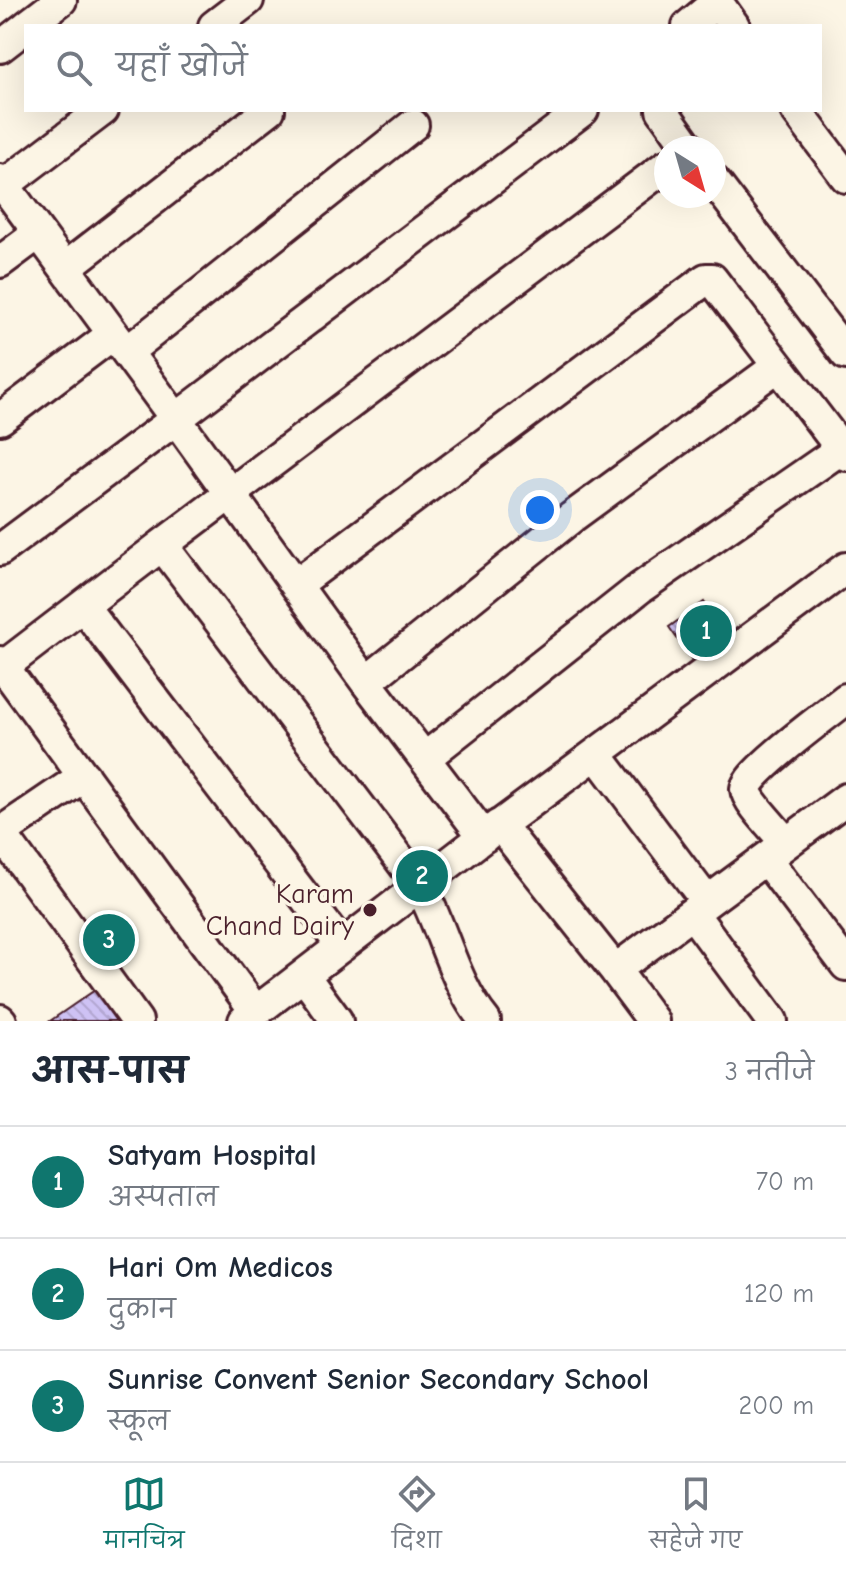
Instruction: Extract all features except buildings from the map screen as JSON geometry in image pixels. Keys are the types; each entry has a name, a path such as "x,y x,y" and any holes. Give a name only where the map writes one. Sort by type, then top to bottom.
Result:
{"street":[{"path":"30,24 61,0"},
{"path":"217,24 248,0"},
{"path":"692,24 723,9"},
{"path":"0,47 24,28"},
{"path":"100,112 2,182 366,682 425,758 615,970 653,1021"},
{"path":"65,268 266,112"},
{"path":"0,550 580,112"},
{"path":"663,112 680,136"},
{"path":"797,112 846,177"},
{"path":"0,419 120,343 413,125"},
{"path":"654,175 2,664 84,776 250,1016 596,754 842,579"},
{"path":"726,197 846,354"},
{"path":"0,262 39,233"},
{"path":"296,585 706,279 712,279 844,452 640,588 425,758"},
{"path":"366,682 572,517 778,366"},
{"path":"162,545 420,886 468,1000 485,1021"},
{"path":"83,606 342,946"},
{"path":"846,699 773,758 748,782 746,791 776,851 846,965"},
{"path":"596,754 772,1021"},
{"path":"84,776 0,833 137,1021"},
{"path":"615,970 846,799"},
{"path":"304,976 337,1021"}],"place":[{"name":"Satyam Hospital","path":"706,631"},
{"name":"Hari Om Medicos","path":"422,876"},
{"name":"Karam Chand Dairy","path":"370,910"},
{"name":"Sunrise Convent Senior Secondary School","path":"109,940"}]}
